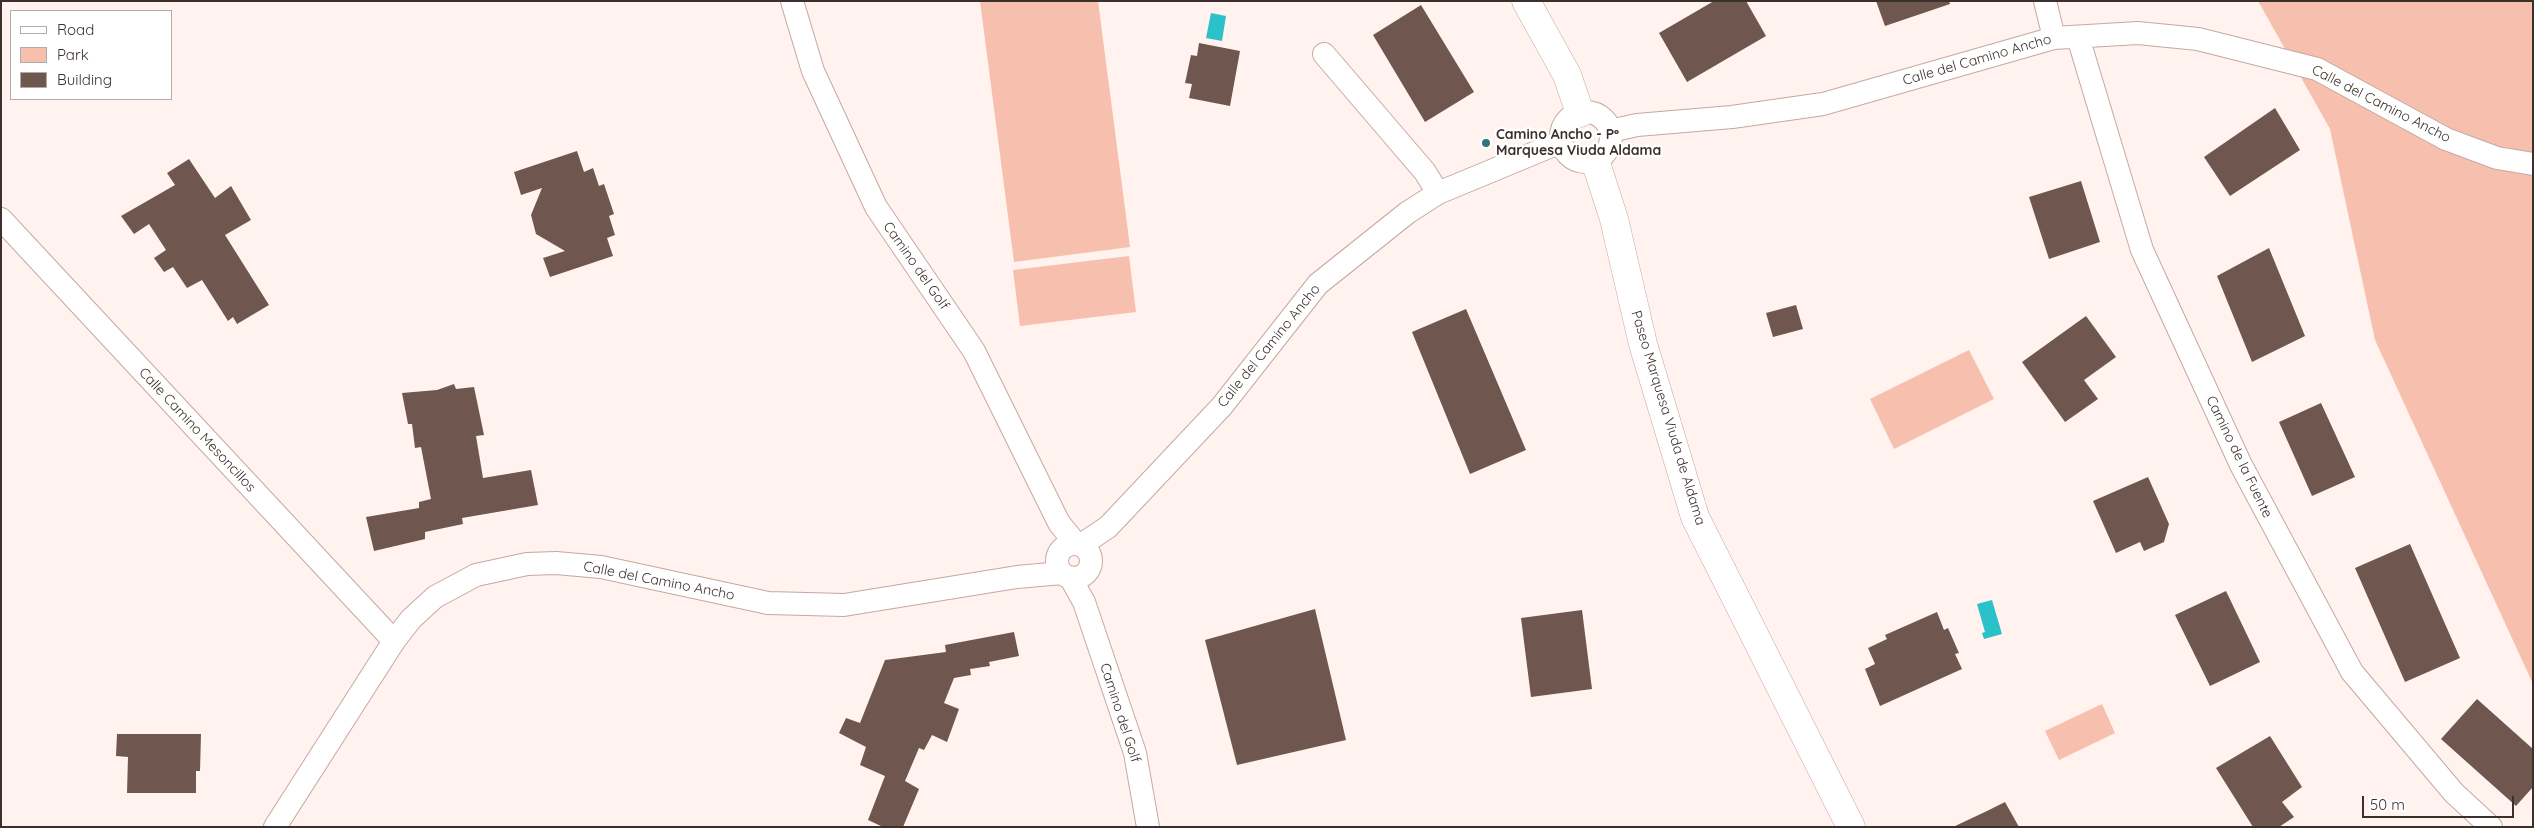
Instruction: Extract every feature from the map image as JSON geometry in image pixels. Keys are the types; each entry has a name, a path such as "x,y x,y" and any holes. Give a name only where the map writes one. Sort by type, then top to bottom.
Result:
{"street":[{"name":"Camino del Golf","path":"792,1 813,71 876,207 974,350 1059,523 1073,560 1084,602 1135,753 1148,827"},
{"path":"1526,1 1567,74 1580,113"},
{"path":"2045,1 2054,38"},
{"name":"Calle del Camino Ancho","path":"1610,130 1637,125 1732,117 1824,104 2054,38 2138,33 2198,39 2317,69 2446,139 2497,158 2533,164"},
{"name":"Camino de la Fuente","path":"2078,37 2142,250 2241,466 2352,672 2454,793 2491,827"},
{"path":"1324,54 1425,172 1438,193"},
{"path":"1588,112 1602,118 1610,130 1608,148 1595,160 1578,161 1564,150 1561,142 1565,124 1580,113 1588,112"},
{"name":"Calle del Camino Ancho","path":"275,827 394,641 411,619 435,597 476,575 527,564 556,563 601,567 768,603 835,605 1017,577 1073,560 1108,527 1222,406 1318,284 1407,214 1438,193 1561,142"},
{"name":"Paseo Marquesa Viuda de Aldama","path":"1595,160 1600,170 1614,219 1643,344 1695,517 1851,827"},
{"name":"Calle Camino Mesoncillos","path":"1,219 394,641"}],"green space":[{"path":"980,1 1098,1 1130,247 1014,262"},
{"path":"2258,1 2533,1 2533,684 2375,340 2330,129"},
{"path":"1129,256 1136,312 1020,326 1013,270"},
{"path":"1969,350 1994,399 1894,449 1870,399"},
{"path":"2102,704 2115,733 2059,760 2045,731"}],"water":[{"path":"1211,13 1226,16 1222,41 1206,38"},
{"path":"1992,600 2002,634 1984,639 1982,633 1985,632 1977,604"}],"building":[{"path":"1714,1 1746,1 1766,36 1687,82 1659,33"},
{"path":"1876,1 1949,1 1950,4 1885,26"},
{"path":"1421,5 1474,92 1425,122 1373,35"},
{"path":"1199,43 1240,51 1230,106 1189,98 1192,84 1185,83 1191,55 1197,56"},
{"path":"2275,108 2300,150 2230,196 2204,157"},
{"path":"577,151 584,172 593,168 599,186 604,184 614,214 609,216 615,235 607,238 613,256 550,277 543,258 565,251 536,234 531,215 542,188 521,195 514,172"},
{"path":"189,159 215,198 231,186 251,220 225,235 269,305 237,324 233,317 228,321 202,280 187,288 173,267 164,272 154,258 166,250 149,224 134,234 121,216 175,185 167,173"},
{"path":"2081,181 2100,242 2049,259 2029,197"},
{"path":"2269,248 2305,336 2252,362 2217,276"},
{"path":"1796,305 1803,329 1773,337 1766,313"},
{"path":"1466,309 1526,450 1470,474 1412,332"},
{"path":"2086,316 2116,357 2084,380 2098,399 2065,422 2022,362"},
{"path":"454,384 456,389 474,387 484,435 476,436 483,478 531,470 538,505 462,518 463,524 425,532 425,539 374,551 366,517 419,508 419,502 431,499 421,447 415,448 412,424 408,424 402,393 437,390"},
{"path":"2321,403 2355,477 2312,496 2279,422"},
{"path":"2148,477 2169,524 2164,542 2144,551 2140,542 2116,553 2093,501"},
{"path":"2410,544 2460,658 2405,682 2355,568"},
{"path":"2226,591 2260,662 2210,686 2175,615"},
{"path":"1315,609 1346,740 1237,765 1205,640"},
{"path":"1582,610 1592,689 1531,697 1521,618"},
{"path":"1937,612 1944,630 1948,628 1959,653 1955,654 1962,669 1880,706 1865,669 1875,664 1868,648 1887,639 1885,635"},
{"path":"1014,632 1019,656 989,662 990,666 970,669 971,675 954,678 944,703 959,709 947,742 932,735 924,750 919,748 905,781 919,789 903,827 883,827 868,820 885,776 860,765 866,747 839,733 846,718 860,723 885,660 946,652 945,645"},
{"path":"2477,699 2533,749 2533,787 2516,806 2441,739"},
{"path":"117,734 201,734 200,771 196,771 196,793 127,793 128,757 116,756"},
{"path":"2270,736 2302,787 2282,802 2294,817 2279,827 2253,827 2216,768"},
{"path":"2005,802 2019,827 1953,827 1987,811"}],"place":[{"name":"Camino Ancho - Pº Marquesa Viuda Aldama","path":"1486,143"}]}
